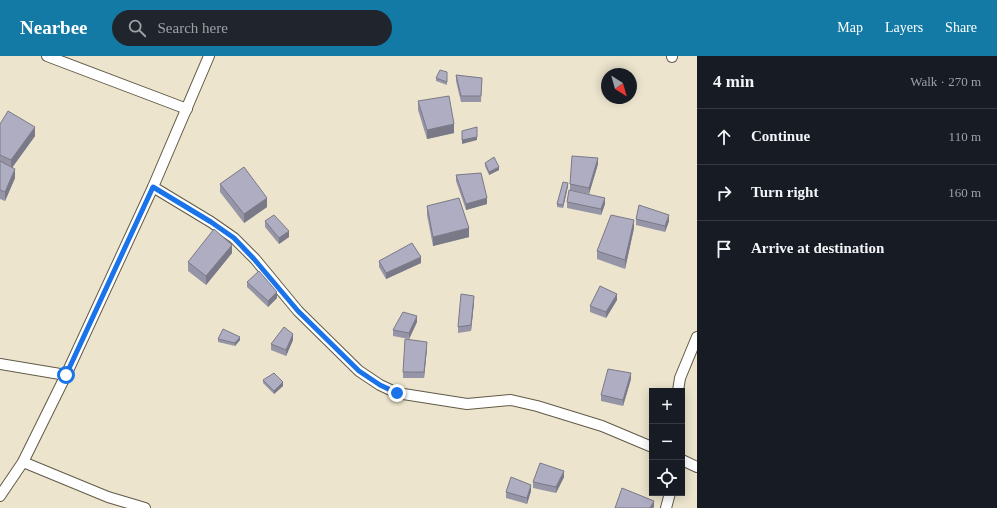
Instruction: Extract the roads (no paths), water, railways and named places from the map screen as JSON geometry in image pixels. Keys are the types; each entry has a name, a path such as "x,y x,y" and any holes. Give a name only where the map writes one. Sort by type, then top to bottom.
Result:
{"street":[{"path":"46,56 187,109"},
{"path":"0,496 23,462 66,375 153,187 209,56"},
{"path":"153,187 211,222 234,238 298,311 359,371 380,385 397,393 467,404 511,400 537,406 602,426 649,447"},
{"path":"678,388 680,378 697,337"},
{"path":"0,364 66,375"},
{"path":"685,461 697,467"},
{"path":"23,462 108,497 145,508"},
{"path":"666,508 669,496"}]}
